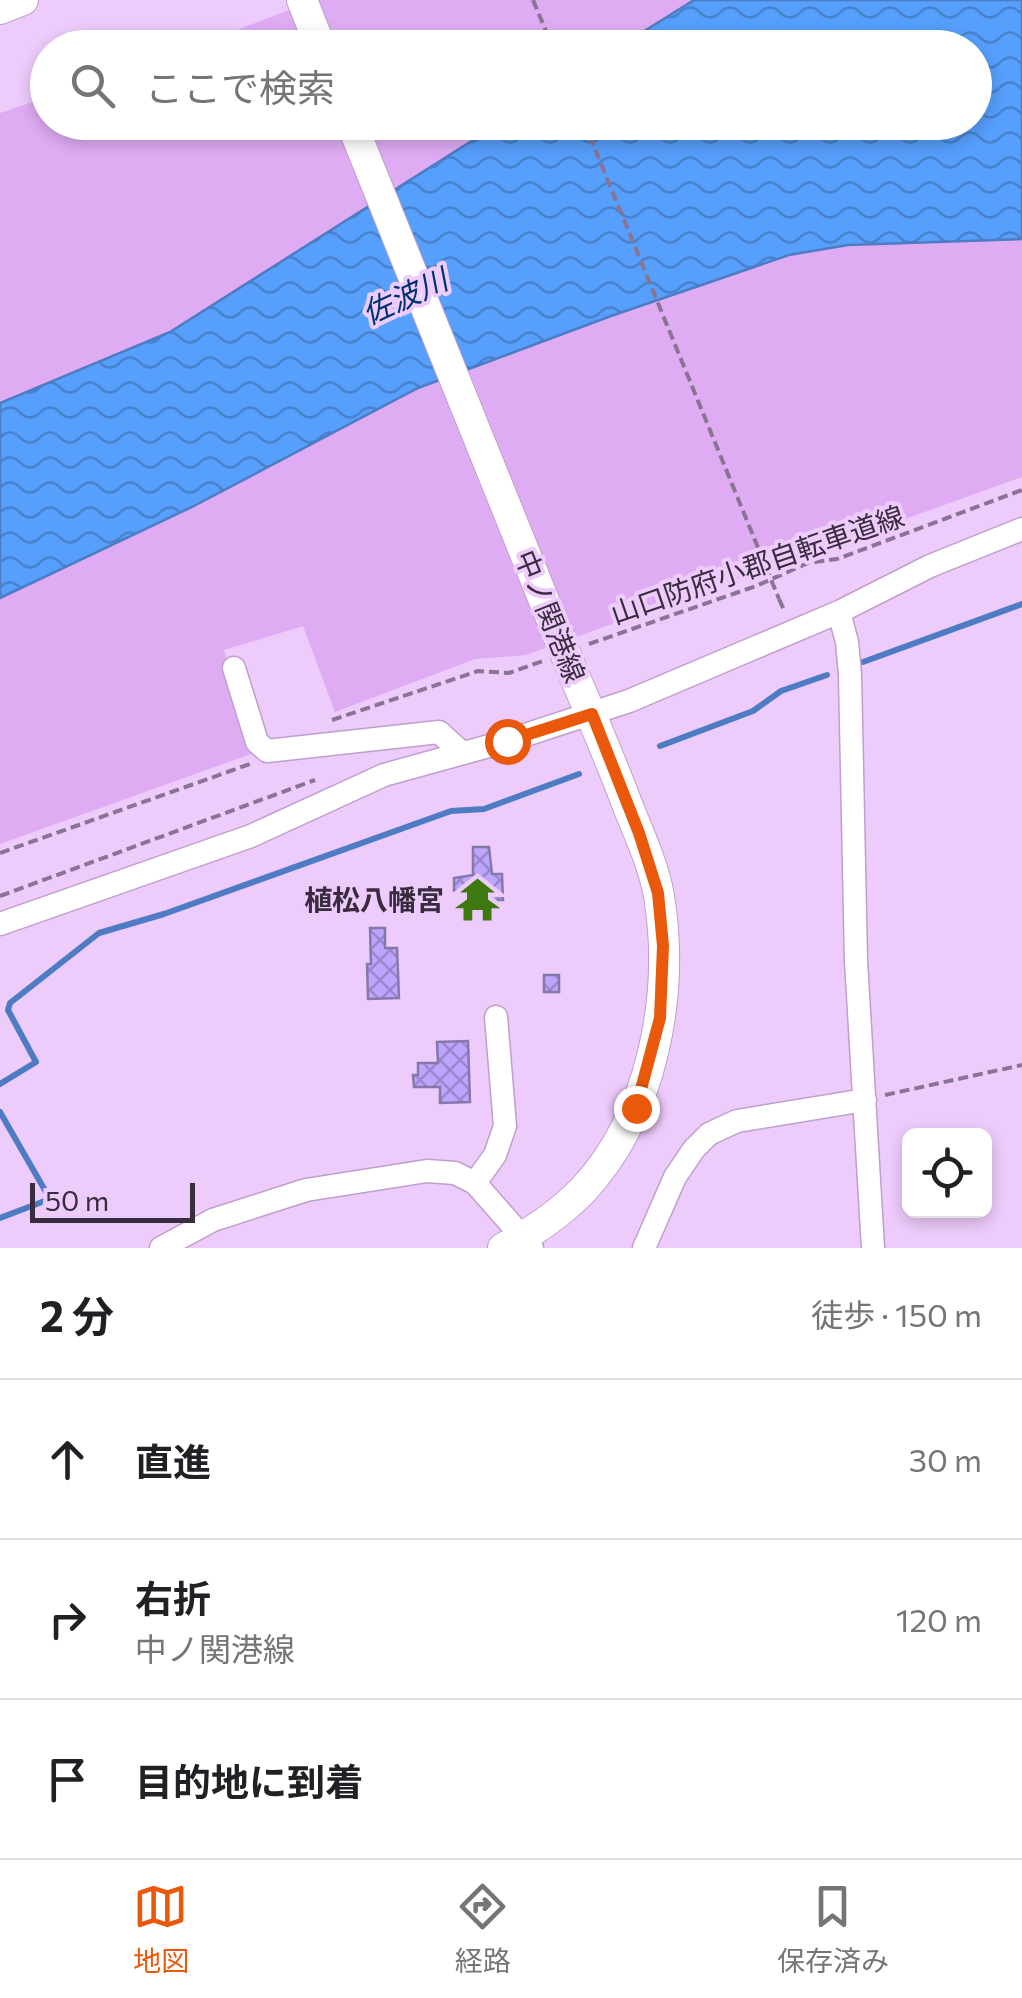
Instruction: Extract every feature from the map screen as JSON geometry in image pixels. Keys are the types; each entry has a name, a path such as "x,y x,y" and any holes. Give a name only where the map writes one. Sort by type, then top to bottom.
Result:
{"main road":[{"path":"0,8 23,0"},
{"path":"302,0 314,30"},
{"name":"中ノ関港線","path":"359,140 577,661 592,714 658,893 663,946 660,1018 636,1108 617,1145 585,1188 519,1245"}],"street":[{"path":"0,924 252,836 453,746 507,741 629,701 1022,529"},
{"path":"839,612 850,674 856,961 873,1248"},
{"path":"234,668 257,742 267,751 439,732 453,746"},
{"path":"476,1183 495,1155 504,1126 496,1017"},
{"path":"644,1248 676,1177 709,1134 738,1121 866,1100"},
{"path":"161,1248 214,1220 306,1190 426,1171 455,1173 476,1183 519,1245"}],"path":[{"path":"533,0 546,30"},
{"path":"591,140 786,615"},
{"name":"山口防府小郡自転車道線","path":"577,661 808,563 838,558 1022,490"},
{"path":"320,724 478,672 510,672 545,660"},
{"path":"0,853 259,761 281,749"},
{"path":"0,896 315,780"},
{"path":"866,1100 1022,1066"}],"shaded area":[{"path":"315,0 694,0 646,30 237,30"},
{"path":"30,103 30,140 473,140 170,332 0,403 0,113"},
{"path":"1022,239 1022,477 526,655 475,659 335,712 303,626 224,650 251,754 0,844 0,598 192,507 418,388 611,316 789,255 848,245"}],"water":[{"name":"佐波川","path":"694,0 1022,0 1022,239 848,245 789,255 611,316 418,388 192,507 0,598 0,403 170,332 473,140 992,140 992,30 646,30"}],"building":[{"path":"473,847 489,847 492,874 502,874 503,900 495,900 495,911 476,911 475,901 464,901 464,890 454,891 454,878 473,875"},
{"path":"370,928 385,928 385,948 397,948 399,998 368,999"},
{"path":"544,975 559,975 559,992 544,992"},
{"path":"468,1041 470,1102 440,1103 440,1087 414,1087 418,1063 438,1063 437,1042"}],"waterway":[{"path":"863,662 1022,604"},
{"path":"660,746 753,711 781,691 827,675"},
{"path":"0,1084 36,1062 8,1010 10,1003 99,933 164,914 451,811 484,809 579,774"},
{"path":"0,1112 50,1199 0,1218"}],"place":[{"name":"植松八幡宮","path":"477,899"}],"route":[{"path":"507,741 592,714 639,833 658,893 663,946 660,1018 636,1108"}]}
